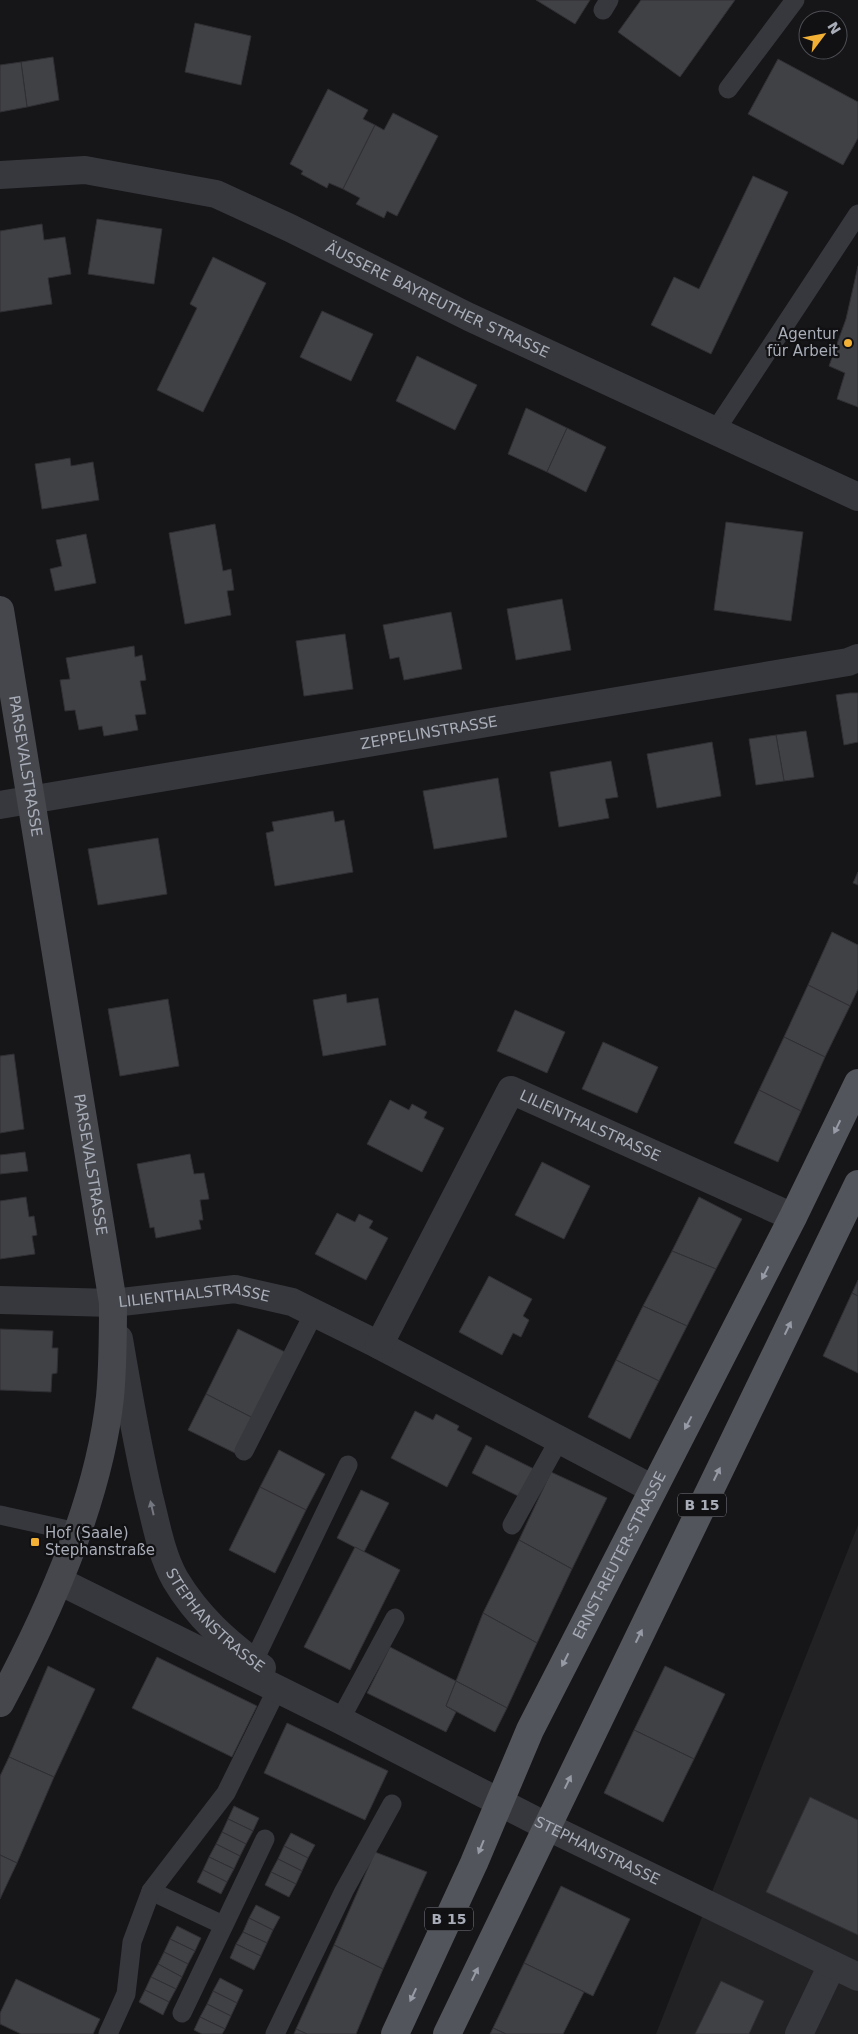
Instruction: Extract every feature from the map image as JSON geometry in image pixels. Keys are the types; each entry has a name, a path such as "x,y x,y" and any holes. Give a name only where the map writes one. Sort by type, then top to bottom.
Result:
{"main road":[{"name":"PARSEVALSTRASSE","path":"0,610 113,1303 112,1371 105,1431 91,1489 59,1581 32,1645 0,1703"},
{"name":"ERNST-REUTER-STRASSE","path":"395,2034 474,1863 530,1730 793,1217 858,1083"},
{"name":"B 15","path":"447,2034 858,1184"}],"street":[{"name":"ÄUSSERE BAYREUTHER STRASSE","path":"0,175 85,170 216,194 290,228 469,317 858,497"},
{"name":"ZEPPELINSTRASSE","path":"0,805 848,662 858,658"},
{"name":"LILIENTHALSTRASSE","path":"378,1344 511,1090 793,1217"},
{"name":"LILIENTHALSTRASSE","path":"0,1300 113,1303 235,1289 292,1302 378,1344 653,1489"},
{"name":"STEPHANSTRASSE","path":"113,1303 136,1439 163,1550 174,1577 202,1618 250,1668 278,1689 546,1826 858,1978"},
{"name":"STEPHANSTRASSE","path":"59,1581 250,1668 340,1720"},
{"path":"799,2034 832,1964"}],"lane":[{"path":"728,89 795,0"},
{"path":"715,431 858,214"},
{"path":"244,1451 314,1313"},
{"path":"512,1525 558,1440"},
{"path":"250,1668 348,1465"},
{"path":"0,1515 77,1532"},
{"path":"340,1720 396,1618"},
{"path":"108,2034 126,1994 132,1942 151,1891 226,1793 278,1689"},
{"path":"275,2034 344,1891 392,1804"},
{"path":"182,2013 265,1839"},
{"path":"151,1891 223,1924"}],"shaded area":[{"path":"858,1525 858,2034 656,2034 702,1917"}],"building":[{"path":"536,0 590,0 575,24"},
{"path":"641,0 735,0 680,77 618,32"},
{"path":"195,23 251,36 241,85 185,72"},
{"path":"53,57 59,100 27,107 21,62"},
{"path":"778,59 858,102 858,138 843,165 748,114"},
{"path":"21,62 27,107 0,112 0,65"},
{"path":"328,89 368,110 363,119 375,125 343,189 329,183 327,188 301,174 303,171 290,164"},
{"path":"393,113 438,136 397,216 387,211 384,218 356,204 360,198 343,189 375,125 384,130"},
{"path":"753,176 788,192 711,354 651,325 674,277 699,289"},
{"path":"97,219 162,229 154,284 88,274"},
{"path":"42,224 44,240 65,237 71,274 48,278 52,304 0,312 0,231"},
{"path":"213,257 266,283 203,412 157,390 197,308 190,304"},
{"name":"Agentur für Arbeit","path":"858,266 858,407 837,399 845,373 829,366 846,319"},
{"path":"322,311 373,334 351,381 300,357"},
{"path":"417,356 477,385 455,430 396,401"},
{"path":"526,408 567,428 547,472 508,454"},
{"path":"567,428 606,447 586,492 547,472"},
{"path":"70,458 71,466 93,462 99,500 42,509 35,464"},
{"path":"726,522 803,532 791,621 714,610"},
{"path":"215,524 223,571 231,569 234,590 227,591 231,615 185,624 169,533"},
{"path":"86,534 96,583 55,591 50,569 62,566 56,540"},
{"path":"562,599 571,650 516,660 507,609"},
{"path":"451,612 462,669 404,680 399,657 390,659 383,625"},
{"path":"345,634 353,689 304,696 296,641"},
{"path":"134,646 135,657 142,655 146,680 140,681 146,714 135,715 138,730 104,736 102,726 79,730 75,710 65,711 60,680 70,679 66,658"},
{"path":"858,693 858,742 844,745 836,695"},
{"path":"806,731 814,777 784,781 776,735"},
{"path":"776,735 784,781 756,785 749,739"},
{"path":"712,742 721,796 657,808 647,754"},
{"path":"611,761 618,797 605,799 609,818 559,827 550,772"},
{"path":"498,778 507,837 434,849 423,791"},
{"path":"333,811 335,822 344,820 353,872 275,886 266,833 274,831 272,822"},
{"path":"158,838 167,894 98,905 88,849"},
{"path":"858,872 858,885 853,883"},
{"path":"832,932 858,945 858,989 850,1006 808,985"},
{"path":"808,985 850,1006 825,1057 784,1037"},
{"path":"346,994 347,1003 378,998 386,1045 323,1056 313,1000"},
{"path":"168,999 179,1066 120,1076 108,1009"},
{"path":"515,1010 565,1032 547,1073 497,1051"},
{"path":"784,1037 825,1057 801,1111 759,1090"},
{"path":"603,1042 658,1067 637,1113 582,1089"},
{"path":"14,1054 24,1129 0,1133 0,1056"},
{"path":"759,1090 801,1111 778,1162 734,1143"},
{"path":"390,1100 409,1110 412,1104 427,1112 424,1118 444,1128 422,1172 367,1144"},
{"path":"25,1152 28,1171 0,1174 0,1155"},
{"path":"190,1154 194,1174 204,1173 209,1199 200,1200 203,1220 199,1220 201,1229 156,1238 154,1227 150,1228 137,1164"},
{"path":"542,1162 590,1186 564,1239 515,1215"},
{"path":"26,1197 29,1217 34,1216 37,1235 32,1236 35,1254 0,1259 0,1201"},
{"path":"699,1197 742,1219 716,1269 672,1251"},
{"path":"337,1213 355,1222 359,1214 373,1221 369,1228 388,1238 366,1280 315,1254"},
{"path":"672,1251 716,1269 687,1326 643,1306"},
{"path":"489,1276 532,1299 523,1316 529,1320 521,1337 513,1333 502,1355 459,1332"},
{"path":"858,1280 858,1296 852,1293"},
{"path":"852,1293 858,1296 858,1373 823,1356"},
{"path":"643,1306 687,1326 659,1381 616,1360"},
{"path":"0,1329 53,1331 52,1348 58,1348 57,1373 52,1374 51,1392 0,1390"},
{"path":"238,1329 285,1352 253,1418 206,1394"},
{"path":"616,1360 659,1381 630,1439 588,1417"},
{"path":"206,1394 253,1418 235,1453 188,1430"},
{"path":"415,1411 433,1420 436,1414 459,1426 457,1430 472,1438 447,1487 391,1458"},
{"path":"486,1445 534,1469 520,1497 472,1473"},
{"path":"279,1450 325,1474 306,1510 260,1487"},
{"path":"551,1472 607,1498 572,1569 519,1540"},
{"path":"260,1487 306,1510 275,1573 229,1550"},
{"path":"361,1490 389,1503 364,1552 337,1538"},
{"path":"519,1540 572,1569 537,1643 483,1613"},
{"path":"355,1547 400,1570 350,1670 304,1647"},
{"path":"483,1613 537,1643 507,1708 456,1681"},
{"path":"390,1647 456,1681 446,1706 456,1712 446,1732 367,1693"},
{"path":"157,1657 257,1706 232,1757 132,1708"},
{"path":"48,1666 95,1689 54,1777 9,1757"},
{"path":"665,1666 725,1694 694,1759 634,1730"},
{"path":"456,1681 507,1708 495,1732 446,1706"},
{"path":"287,1723 388,1771 365,1820 264,1773"},
{"path":"634,1730 694,1759 663,1822 604,1793"},
{"path":"9,1757 54,1777 17,1863 0,1855 0,1776"},
{"path":"810,1797 858,1820 858,1935 766,1892"},
{"path":"234,1806 259,1818 253,1831 228,1819"},
{"path":"228,1819 253,1831 246,1844 222,1832"},
{"path":"222,1832 246,1844 240,1856 216,1844"},
{"path":"291,1833 315,1845 308,1858 284,1846"},
{"path":"216,1844 240,1856 234,1869 209,1857"},
{"path":"284,1846 308,1858 302,1871 278,1859"},
{"path":"375,1852 427,1872 383,1969 334,1945"},
{"path":"0,1855 17,1863 0,1899"},
{"path":"209,1857 234,1869 227,1882 203,1870"},
{"path":"278,1859 302,1871 296,1884 271,1872"},
{"path":"203,1870 227,1882 221,1894 197,1882"},
{"path":"271,1872 296,1884 289,1897 265,1885"},
{"path":"561,1886 630,1919 593,1996 524,1963"},
{"path":"256,1905 280,1917 273,1930 249,1918"},
{"path":"249,1918 273,1930 267,1943 243,1932"},
{"path":"177,1926 201,1938 195,1951 170,1939"},
{"path":"243,1932 267,1943 261,1956 236,1944"},
{"path":"170,1939 195,1951 188,1964 164,1952"},
{"path":"236,1944 261,1956 254,1970 230,1958"},
{"path":"334,1945 383,1969 356,2034 307,2034 296,2029"},
{"path":"164,1952 188,1964 182,1977 158,1964"},
{"path":"524,1963 584,1992 563,2034 506,2034 493,2028"},
{"path":"158,1964 182,1977 176,1989 151,1977"},
{"path":"151,1977 176,1989 169,2002 145,1990"},
{"path":"220,1978 243,1990 237,2003 213,1991"},
{"path":"16,1979 100,2019 93,2034 21,2034 0,2024 0,2013"},
{"path":"721,1981 764,2001 749,2034 695,2034"},
{"path":"145,1990 169,2002 163,2015 139,2002"},
{"path":"213,1991 237,2003 231,2016 207,2004"},
{"path":"207,2004 231,2016 225,2029 200,2017"},
{"path":"200,2017 225,2029 222,2034 202,2034 194,2030"},
{"path":"493,2028 506,2034 490,2034"},
{"path":"296,2029 307,2034 294,2034"}],"place":[{"name":"Agentur für Arbeit","path":"848,343"},
{"name":"Hof (Saale) Stephanstraße","path":"35,1542"}]}
